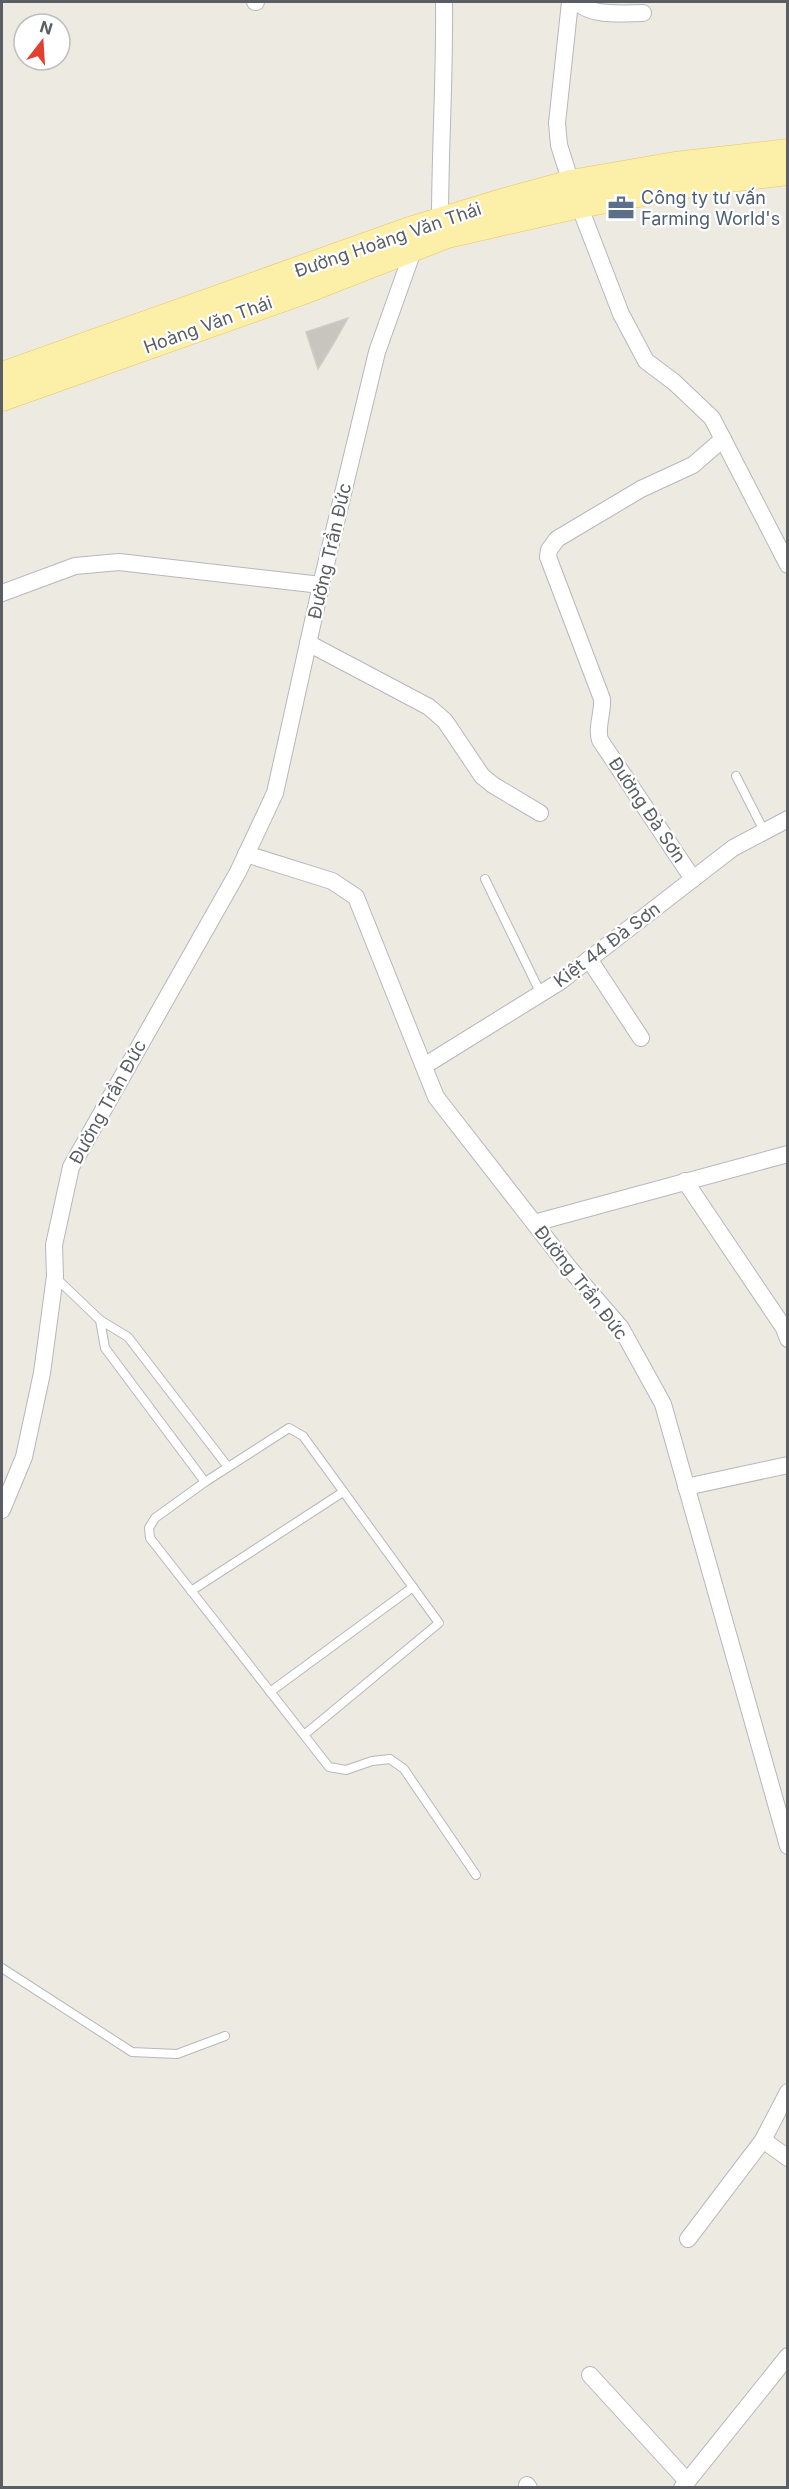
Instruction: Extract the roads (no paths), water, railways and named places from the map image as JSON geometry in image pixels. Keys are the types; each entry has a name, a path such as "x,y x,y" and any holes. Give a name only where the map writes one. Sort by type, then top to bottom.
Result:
{"main road":[{"name":"Đường Hoàng Văn Thái","path":"2,375 412,239 447,235 675,165 788,152"},
{"name":"Đường Hoàng Văn Thái","path":"412,239 440,220 575,194 788,172"},
{"name":"Hoàng Văn Thái","path":"2,398 304,291 412,239"}],"street":[{"path":"440,220 440,157 445,58 444,2"},
{"path":"570,2 556,123 558,145 621,314 646,360 674,382 712,418 788,565"},
{"path":"577,2 584,9 643,13"},
{"name":"Đường Trần Đức","path":"2,1510 24,1457 42,1373 55,1276 54,1245 70,1167 246,854 275,793 321,585 377,352 412,239"},
{"name":"Đường Đà Sơn","path":"693,879 600,740 598,734 603,712 602,699 549,564 549,550 556,539 641,489 693,465 723,439"},
{"path":"2,593 75,566 120,562 321,585"},
{"path":"308,644 429,707 445,721 482,776 540,813"},
{"name":"Kiệt 44 Đà Sơn","path":"424,1066 541,994 733,848 788,819"},
{"name":"Đường Trần Đức","path":"246,854 332,881 356,897 436,1097 534,1223 621,1328 663,1404 788,1846"},
{"path":"589,959 641,1038"},
{"path":"534,1223 627,1200 685,1181 788,1154"},
{"path":"685,1181 786,1332"},
{"path":"686,1487 788,1465"},
{"path":"688,2239 763,2140 788,2092"},
{"path":"763,2140 788,2158"},
{"path":"590,2375 684,2484 788,2356"}],"lane":[{"path":"736,776 764,831"},
{"path":"485,879 541,994"},
{"path":"55,1276 100,1320 128,1337 228,1467"},
{"path":"100,1320 105,1348 205,1482"},
{"path":"304,1735 439,1623 303,1436 288,1428 155,1518 149,1528 150,1539 329,1767 345,1770 372,1761 390,1759 404,1769 476,1875"},
{"path":"191,1591 343,1492"},
{"path":"270,1692 413,1587"},
{"path":"2,1968 132,2052 177,2054 225,2036"}],"place":[{"name":"Công ty tư vấn Farming World's","path":"621,208"}]}
